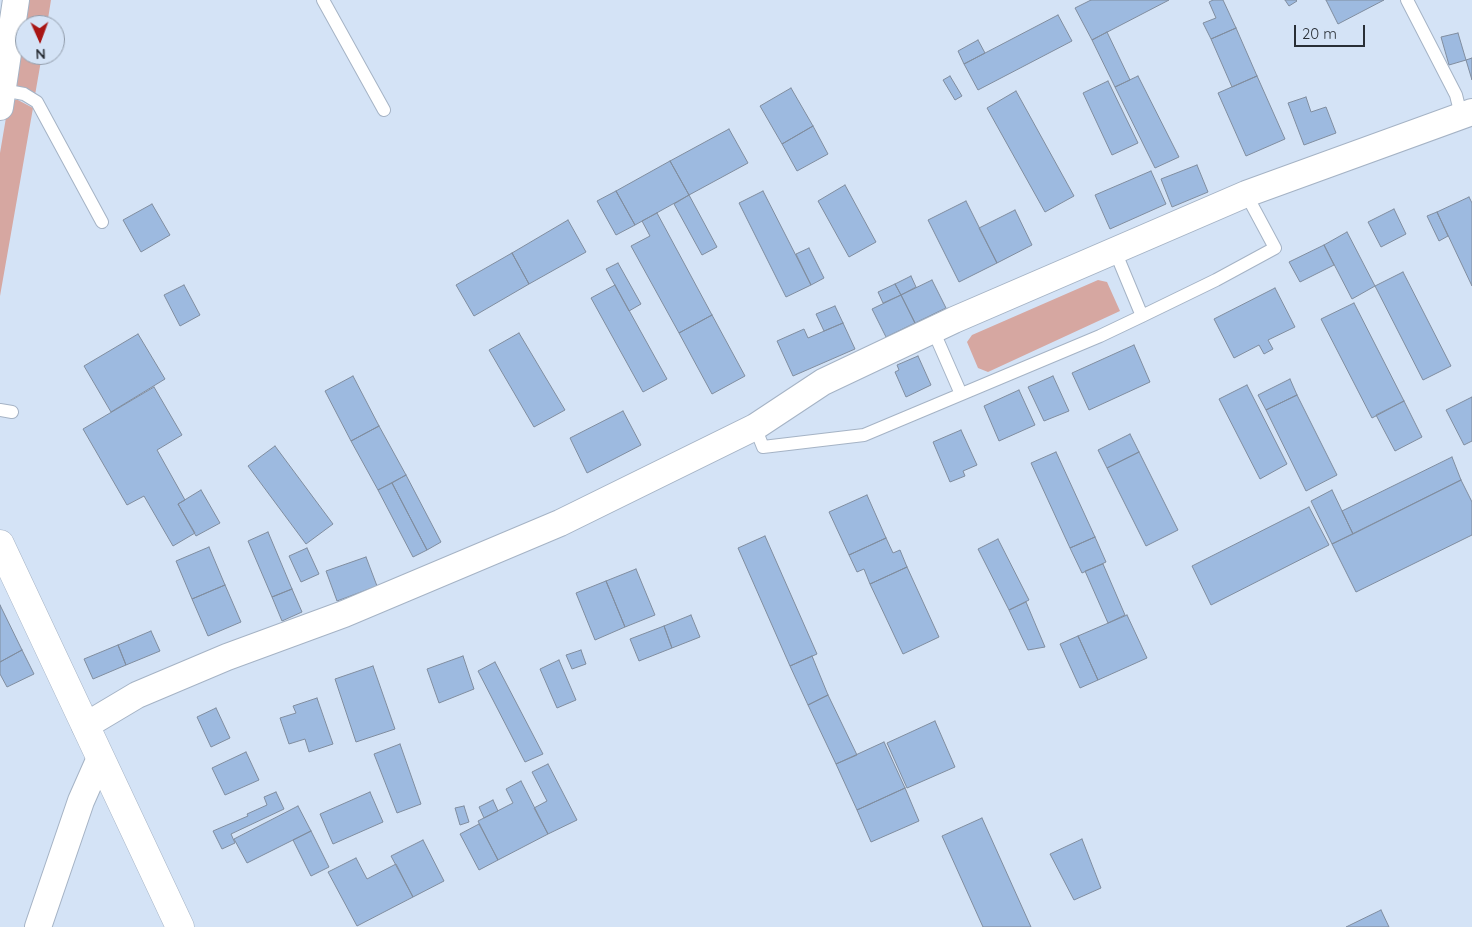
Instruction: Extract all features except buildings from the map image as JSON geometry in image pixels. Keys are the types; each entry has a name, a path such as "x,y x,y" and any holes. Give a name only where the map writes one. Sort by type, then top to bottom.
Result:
{"main road":[{"path":"0,544 180,927"}],"street":[{"path":"1,98 16,0"},
{"path":"85,726 137,695 227,657 344,614 560,522 754,427 823,382 933,330 1246,194 1466,114"},
{"path":"38,927 81,801 100,758"}],"lane":[{"path":"323,0 384,110"},
{"path":"1407,0 1466,114"},
{"path":"1,98 24,94 36,102 102,222"},
{"path":"754,427 763,447 864,434 1142,316 1216,280 1274,248 1246,194"},
{"path":"1115,251 1142,316"},
{"path":"933,330 960,394"}],"shaded area":[{"path":"25,0 51,0 49,15 22,15"},
{"path":"15,59 15,65 40,65 35,95 11,83"},
{"path":"9,100 18,100 33,108 0,296 0,153"},
{"path":"1098,280 1107,282 1120,311 988,372 978,368 967,342 972,335"}]}
